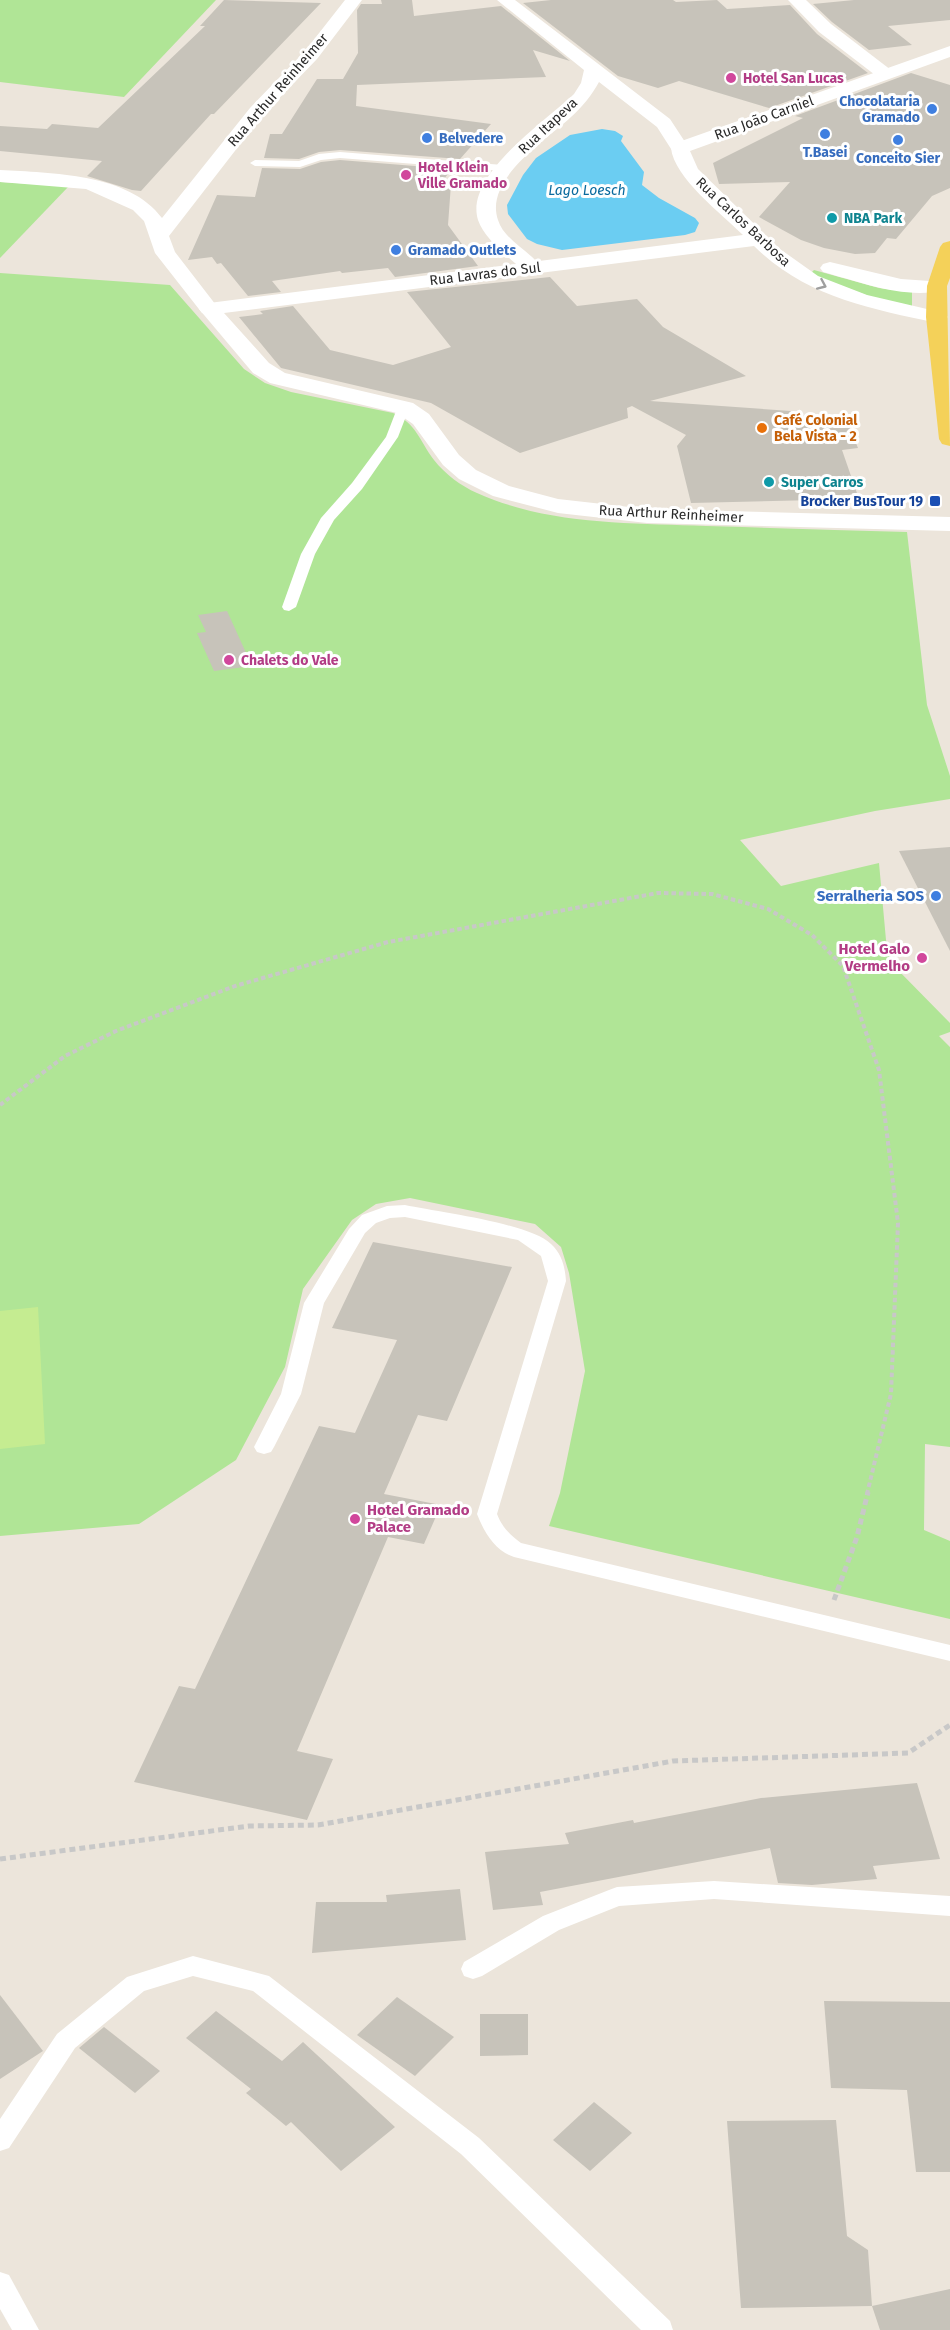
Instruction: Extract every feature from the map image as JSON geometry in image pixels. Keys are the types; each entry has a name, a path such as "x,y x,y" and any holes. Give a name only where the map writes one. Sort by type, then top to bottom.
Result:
{"main road":[{"path":"950,247 937,286 937,317 950,439"}],"street":[{"name":"Rua Arthur Reinheimer","path":"354,0 311,55 256,112 161,245 210,309 261,368 278,378 404,406 412,410 441,443 452,461 470,476 527,499 574,508 650,516 950,524"},
{"name":"Rua Carlos Barbosa","path":"505,0 664,123 680,148 681,156 690,172 767,246 811,280 833,290 890,308 937,317"},
{"path":"796,0 825,28 885,74"},
{"name":"Rua João Carniel","path":"680,148 950,51"},
{"name":"Rua Itapeva","path":"531,267 487,219 486,205 502,168 580,97 591,82 593,69"},
{"path":"0,176 57,179 102,187 140,206 147,212 153,219 161,245"},
{"path":"767,246 902,285 937,286"},
{"name":"Rua Lavras do Sul","path":"210,309 531,267 767,246"}],"lane":[{"path":"255,163 300,164 319,157 340,155 502,168"},
{"path":"289,607 308,554 328,518 357,486 392,436 404,406"},
{"path":"264,1447 291,1394 314,1303 358,1229 369,1220 387,1212 405,1211 523,1235 539,1242 550,1252 556,1265 557,1281 488,1514 492,1530 501,1540 514,1549 950,1653"},
{"path":"473,1969 551,1923 617,1897 714,1890 950,1906"},
{"path":"0,2140 66,2041 136,1984 193,1966 260,1983 470,2146 660,2330"},
{"path":"0,2284 26,2330"}],"path":[{"path":"0,1105 65,1056 116,1031 235,986 388,942 658,893 712,894 768,909 812,935 843,966 879,1070 898,1223 891,1394 858,1537 825,1623"},
{"path":"0,1859 249,1826 318,1825 673,1761 908,1753 950,1725"}],"green space":[{"path":"0,0 216,0 124,97 0,82"},
{"path":"0,182 69,186 0,258"},
{"path":"814,270 879,288 912,292 912,307 879,300 810,274"},
{"path":"0,273 170,285 244,369 265,383 291,392 393,413 413,427 434,460 459,483 504,503 532,511 560,517 618,523 907,532 927,705 950,776 950,799 875,811 740,840 781,886 879,863 886,940 894,966 950,1023 950,1032 939,1036 950,1047 950,1447 925,1444 924,1530 950,1541 950,1619 549,1526 560,1493 585,1371 569,1273 561,1247 535,1224 410,1198 376,1204 352,1220 303,1289 285,1367 236,1460 139,1524 0,1536"},
{"path":"38,1307 45,1444 0,1449 0,1311"}],"water":[{"name":"Lago Loesch","path":"602,129 615,131 623,136 621,141 644,172 642,185 659,198 695,218 699,223 695,232 562,250 527,239 508,214 507,205 523,175 536,158 570,135"}],"building":[{"path":"224,0 321,3 214,114 211,114 141,191 87,176 102,161 0,151 0,126 47,129 52,124 98,128 205,26 200,26"},
{"path":"381,0 412,0 414,16 501,6 570,61 533,50 546,77 357,85 356,106 491,124 460,159 340,150 319,152 299,159 264,158 270,134 282,134 317,79 343,79 358,53 357,10 361,4 382,4"},
{"path":"551,0 673,0 676,2 717,0 727,9 790,5 817,34 868,73 769,108 679,81 658,88 618,76 523,3"},
{"path":"854,0 950,0 950,20 888,26 912,45 869,50 832,22 813,4"},
{"path":"911,73 950,85 950,188 932,196 896,239 887,238 875,253 855,254 824,248 801,240 759,217 790,182 719,184 713,163 803,118 795,116"},
{"path":"340,160 452,169 440,184 451,184 448,225 478,266 395,277 388,268 342,273 340,271 272,281 281,292 248,296 221,263 217,264 212,257 188,260 217,195 255,197 262,168 300,169 321,162"},
{"path":"550,277 577,306 637,299 663,327 746,376 650,401 791,411 787,422 846,419 858,448 842,450 859,499 691,503 677,446 686,435 632,406 627,408 628,418 520,453 431,403 281,368 239,317 263,314 260,311 293,306 330,350 393,365 451,347 407,292"},
{"path":"227,611 252,666 214,671 197,633 206,632 198,615"},
{"name":"Serralheria SOS","path":"950,847 950,951 899,851"},
{"name":"Hotel Gramado Palace","path":"373,1242 512,1267 447,1421 418,1415 384,1494 441,1505 424,1544 388,1537 297,1751 333,1759 307,1820 134,1782 179,1686 195,1689 319,1426 355,1433 397,1340 332,1328"},
{"path":"917,1783 940,1859 873,1866 877,1879 812,1885 778,1883 770,1848 540,1892 543,1905 493,1910 485,1852 569,1844 565,1833 633,1820 634,1823 761,1798"},
{"path":"460,1889 466,1940 312,1953 316,1902 387,1902 386,1895"},
{"path":"0,1995 43,2051 0,2079"},
{"path":"397,1997 454,2037 415,2076 357,2035"},
{"path":"824,2001 950,2002 950,2172 916,2172 907,2090 831,2088"},
{"path":"216,2011 282,2061 303,2042 395,2127 341,2171 291,2122 286,2126 246,2093 251,2089 186,2038"},
{"path":"480,2014 528,2014 528,2055 480,2056"},
{"path":"104,2027 160,2071 135,2093 79,2048"},
{"path":"594,2102 632,2133 590,2171 553,2140"},
{"path":"836,2120 847,2236 868,2250 872,2306 741,2308 727,2121"},
{"path":"950,2289 950,2330 880,2330 872,2306"}],"place":[{"name":"Hotel San Lucas","path":"731,78"},
{"name":"Chocolataria Gramado","path":"932,109"},
{"name":"T.Basei","path":"825,134"},
{"name":"Belvedere","path":"427,138"},
{"name":"Conceito Sier","path":"898,140"},
{"name":"Hotel Klein Ville Gramado","path":"406,175"},
{"name":"NBA Park","path":"832,218"},
{"name":"Gramado Outlets","path":"396,250"},
{"name":"Café Colonial Bela Vista - 2","path":"762,428"},
{"name":"Super Carros","path":"769,482"},
{"name":"Brocker BusTour 19","path":"935,501"},
{"name":"Chalets do Vale","path":"229,660"},
{"name":"Serralheria SOS","path":"936,896"},
{"name":"Hotel Galo Vermelho","path":"922,958"},
{"name":"Hotel Gramado Palace","path":"355,1519"}]}
